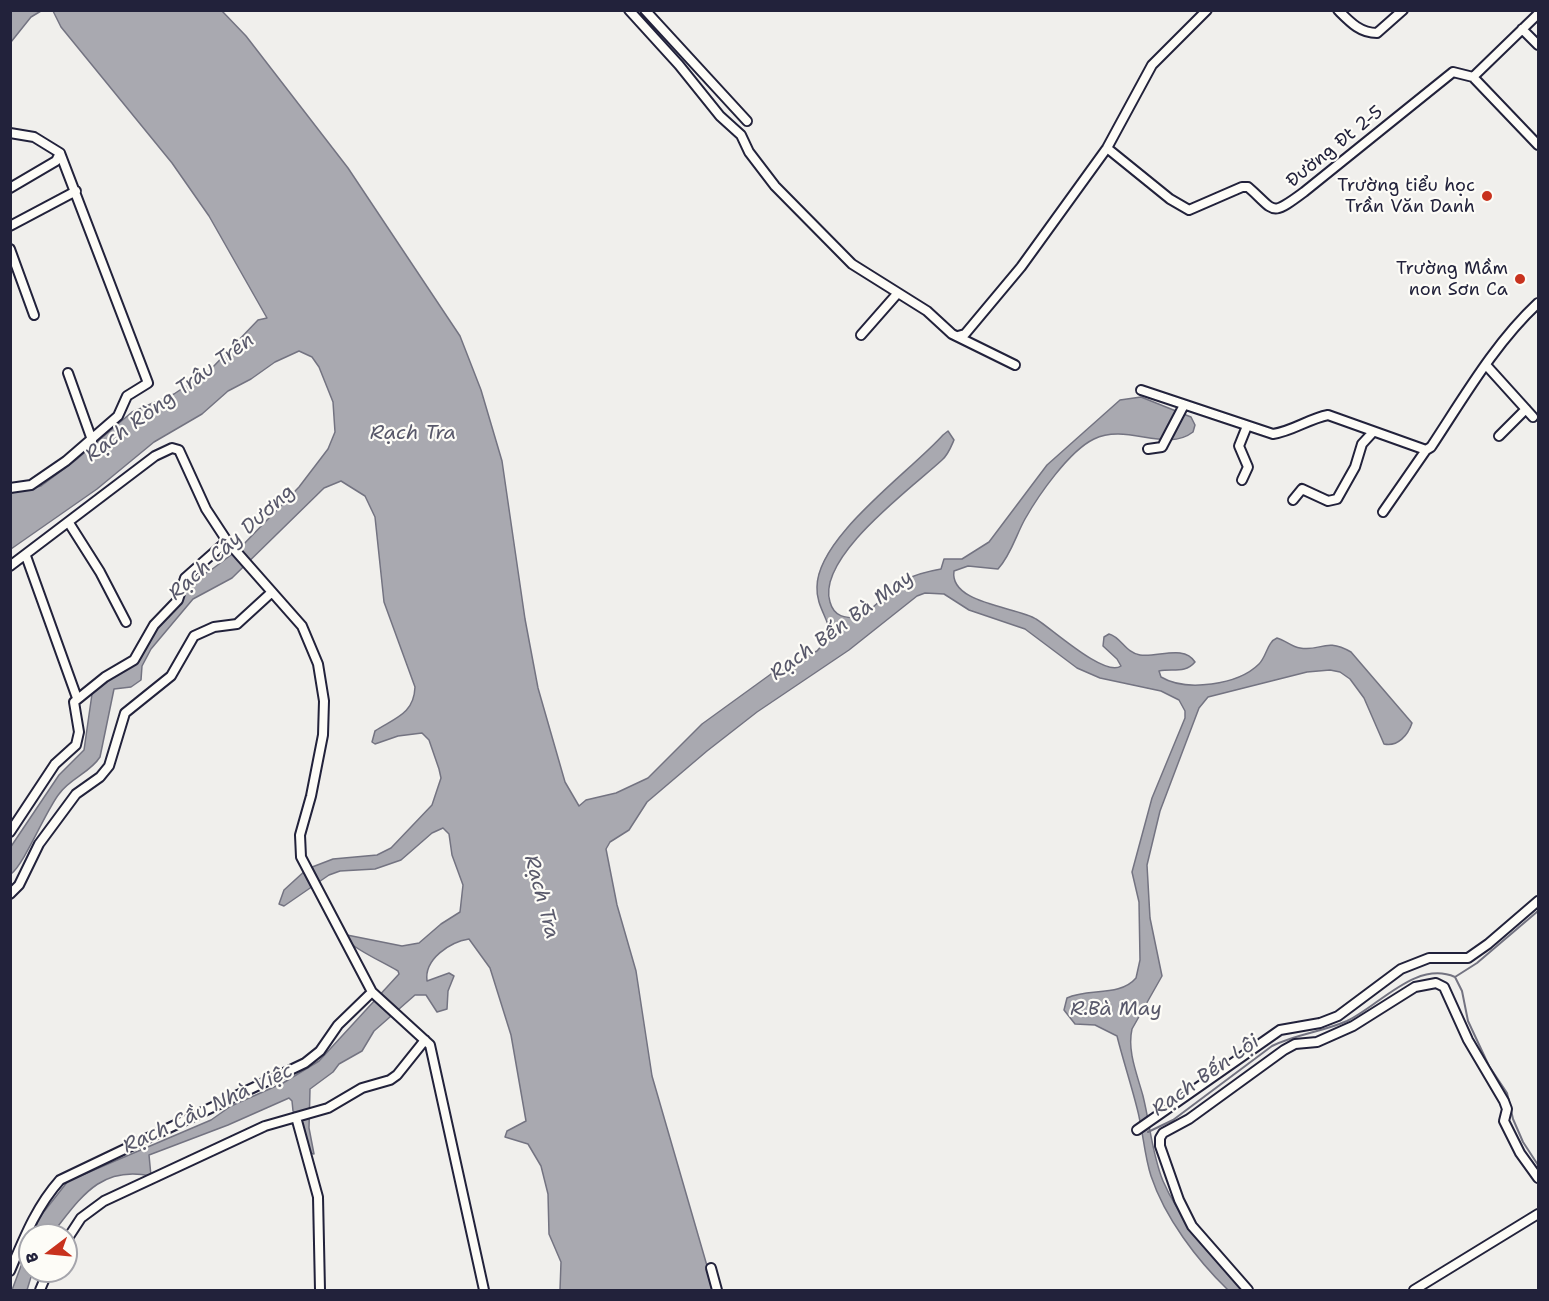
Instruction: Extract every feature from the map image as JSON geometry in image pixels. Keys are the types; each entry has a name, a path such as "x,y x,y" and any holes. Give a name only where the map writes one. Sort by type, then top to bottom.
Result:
{"street":[{"path":"629,10 679,65 720,116 741,135 749,152 776,186 852,264 927,311 952,334 1015,365"},
{"path":"645,10 747,121"},
{"path":"958,336 966,334 997,298 1107,148 1152,65 1207,10"},
{"path":"1338,10 1355,27 1367,33 1377,33 1403,10"},
{"path":"1539,14 1473,76 1539,145"},
{"path":"1522,29 1539,45"},
{"name":"Đường Đt 2-5","path":"1107,148 1170,198 1189,210 1242,187 1248,187 1267,207 1272,209 1290,202 1304,192 1454,72 1473,76"},
{"path":"10,133 34,137 60,153 148,383 128,396 118,416 92,440 31,485 10,488"},
{"path":"10,188 56,161 60,153"},
{"path":"10,226 76,191"},
{"path":"10,249 34,315"},
{"path":"861,335 897,294"},
{"path":"1383,512 1519,321 1539,303"},
{"path":"1486,366 1533,417"},
{"path":"68,373 92,440"},
{"path":"1141,390 1182,408 1273,434 1287,432 1316,417 1328,415 1426,450"},
{"path":"1148,449 1162,447 1182,408"},
{"path":"1499,436 1526,409"},
{"path":"1242,480 1248,467 1239,446 1247,426"},
{"path":"1293,500 1302,489 1328,501 1336,499 1355,466 1362,444 1372,432"},
{"path":"10,566 155,456 172,448 179,450 206,509 229,542 302,626 318,664 324,701 323,735 311,796 300,835 302,861 373,993 425,1040 432,1052 484,1290"},
{"path":"69,523 100,572 126,622"},
{"path":"77,698 105,677 134,660 154,625 178,600 185,578 229,542"},
{"path":"10,832 55,764 76,745 79,732 74,711 77,698 26,556"},
{"path":"10,894 19,885 39,844 76,794 100,777 109,766 124,713 171,676 194,636 214,627 237,624 272,591"},
{"path":"1138,1128 1280,1030 1320,1023 1338,1016 1401,969 1430,958 1468,958 1539,901"},
{"path":"1248,1290 1192,1226 1179,1200 1160,1146 1160,1137 1163,1133 1189,1119 1284,1050 1295,1044 1317,1042 1353,1026 1414,987 1436,983 1444,987 1468,1040 1504,1101 1507,1109 1504,1121 1520,1153 1539,1178"},
{"path":"10,1271 18,1249 44,1199 60,1180 305,1063 320,1051 338,1026 373,993"},
{"path":"78,1223 104,1201 265,1126 335,1105 362,1088 397,1075 425,1040"},
{"path":"297,1117 318,1197 320,1290"},
{"path":"1414,1290 1539,1214"},
{"path":"711,1268 717,1290"}],"water":[{"path":"11,10 41,11 31,17 11,42"},
{"name":"Rạch Tra","path":"53,11 222,11 246,36 348,168 460,336 481,390 502,461 525,619 538,688 565,782 579,806 586,800 616,793 648,778 702,724 771,674 817,651 831,635 818,600 817,587 821,568 832,547 848,526 868,506 948,431 954,440 946,456 870,524 852,544 838,565 830,584 830,602 837,614 859,618 902,582 941,569 944,559 962,559 989,542 1047,465 1120,400 1141,397 1191,417 1195,425 1193,432 1182,438 1171,440 1120,434 1107,435 1084,445 1074,453 1038,498 998,569 968,566 954,571 955,582 962,591 973,598 1036,619 1091,659 1103,665 1113,668 1121,666 1103,646 1104,637 1109,634 1135,654 1177,653 1190,657 1195,662 1187,668 1159,671 1161,677 1172,682 1212,684 1238,677 1259,664 1271,643 1277,638 1300,648 1329,645 1342,648 1351,652 1412,723 1408,732 1398,742 1384,744 1364,698 1350,679 1340,672 1330,670 1307,672 1208,697 1199,708 1160,811 1147,865 1150,918 1162,976 1132,1029 1132,1054 1156,1160 1170,1196 1189,1225 1245,1290 1228,1290 1216,1278 1183,1238 1157,1192 1151,1176 1139,1116 1117,1036 1095,1025 1075,1024 1064,1010 1067,998 1084,993 1121,988 1136,978 1140,960 1139,902 1132,872 1152,798 1185,718 1185,711 1179,700 1161,691 1100,678 1077,668 1025,629 969,610 944,594 925,593 917,596 849,650 757,712 647,802 629,830 610,842 606,849 617,905 636,971 652,1076 714,1290 560,1290 561,1262 549,1234 548,1194 541,1166 528,1144 505,1137 507,1131 526,1121 511,1035 490,968 469,939 454,944 440,953 427,973 427,981 449,973 454,976 448,991 447,1009 437,1012 426,995 415,995 374,1031 362,1051 339,1064 333,1072 310,1089 309,1128 314,1154 310,1153 299,1117 293,1111 292,1101 289,1098 228,1125 149,1155 151,1176 133,1174 104,1180 92,1188 61,1223 37,1223 68,1181 211,1120 231,1106 283,1083 319,1061 399,974 398,971 347,941 347,935 402,946 419,943 441,924 460,912 463,885 452,855 449,834 443,828 432,833 401,860 375,869 340,871 329,875 284,906 279,904 284,890 307,869 333,859 377,855 391,848 432,805 441,778 429,740 422,733 398,736 375,744 372,742 375,731 407,709 414,696 415,687 384,602 375,517 365,496 341,481 324,488 232,578 193,599 151,649 142,666 141,680 131,687 114,689 100,757 59,794 17,868 11,874 10,848 59,775 84,750 92,694 97,686 136,663 155,628 169,617 187,583 211,570 239,549 299,487 328,449 335,432 333,402 319,367 312,357 299,351 275,362 251,379 228,391 202,414 154,442 97,489 11,549 11,493 41,486 76,460 132,412 174,394 211,369 258,320 267,318 209,216 172,163 61,27"},
{"path":"18,1274 18,1283 29,1283 27,1290 12,1290"}],"waterway":[{"path":"1455,977 1477,963 1538,911"},
{"name":"Rạch Bến Lội","path":"1148,1132 1173,1120 1272,1046 1347,1021 1412,979 1440,973 1455,977 1462,991 1468,1021 1489,1066 1507,1093 1513,1119 1523,1142 1538,1165"}],"place":[{"name":"Trường tiểu học Trần Văn Danh","path":"1487,196"},
{"name":"Trường Mầm non Sơn Ca","path":"1520,279"}],"water label":[{"name":"Rạch Ròng Trâu Trên","path":"170,398"},
{"name":"Rạch Cây Dương","path":"232,543"},
{"name":"Rạch Bến Bà May","path":"842,626"},
{"name":"R.Bà May","path":"1116,1010"},
{"name":"Rạch Cầu Nhà Việc","path":"208,1109"}]}
